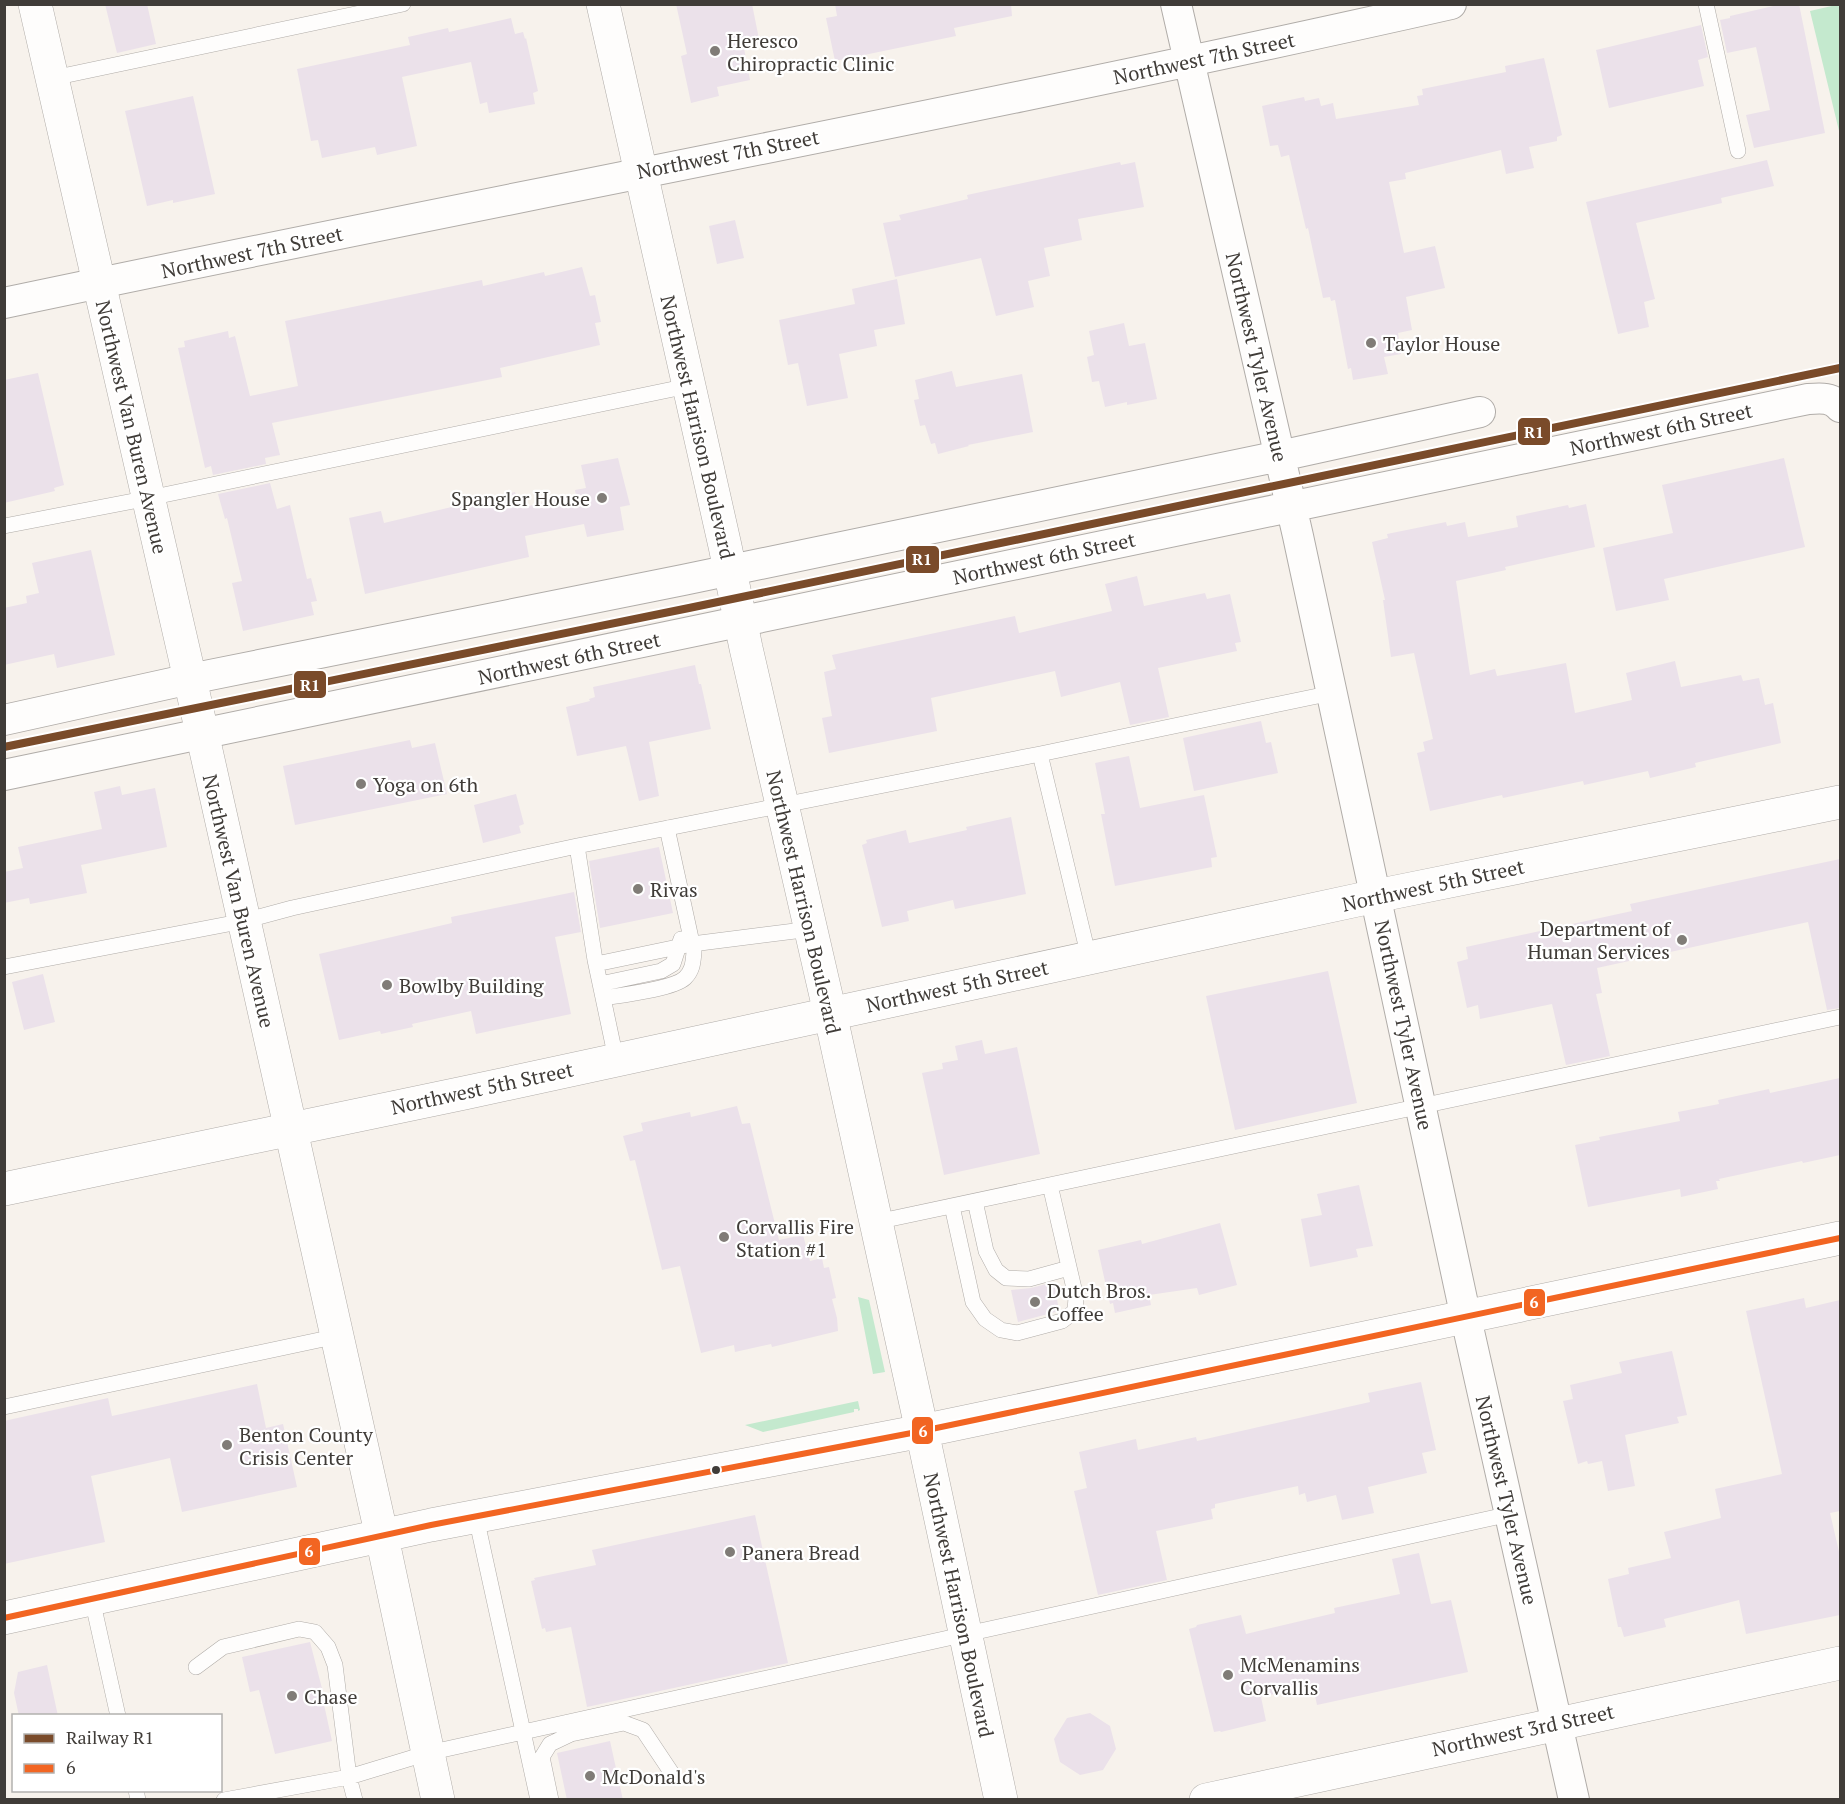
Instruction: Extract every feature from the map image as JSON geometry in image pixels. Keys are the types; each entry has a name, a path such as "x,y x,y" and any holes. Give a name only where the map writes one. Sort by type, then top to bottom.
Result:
{"main road":[{"name":"Northwest Van Buren Avenue","path":"36,4 338,1335 438,1800"},
{"name":"Northwest Harrison Boulevard","path":"603,4 740,622 830,1014 1001,1800"},
{"name":"Northwest 5th Street","path":"4,1189 1376,896 1840,802"},
{"path":"4,1618 476,1516 922,1431 1840,1238"},
{"name":"Northwest 3rd Street","path":"1206,1800 1261,1794 1557,1722 1840,1663"}],"street":[{"name":"Northwest Tyler Avenue","path":"1176,4 1280,456 1574,1800"},
{"name":"Northwest 7th Street","path":"4,303 641,172 1189,63 1451,4"},
{"name":"Northwest 6th Street","path":"4,775 1808,399 1825,398 1839,405"},
{"path":"4,720 190,679 730,571 1480,412"}],"lane":[{"path":"53,78 404,4"},
{"path":"1706,4 1738,151"},
{"path":"4,526 688,386"},
{"path":"4,967 244,921 292,908 577,846 1332,693"},
{"path":"1040,754 1089,958"},
{"path":"602,991 675,984 686,977 693,966 685,945 686,917 667,828"},
{"path":"577,846 596,962 616,1059"},
{"path":"596,962 685,945 811,929"},
{"path":"876,1222 1840,1017"},
{"path":"952,1206 973,1302 985,1319 1001,1330 1017,1333 1062,1321 1075,1311 1076,1297 1050,1185"},
{"path":"975,1201 986,1251 996,1270 1006,1278 1029,1279 1069,1268"},
{"path":"4,1407 338,1335"},
{"path":"224,1800 350,1777 428,1753 1510,1514"},
{"path":"476,1516 538,1800"},
{"path":"92,1599 118,1714"},
{"path":"196,1667 223,1647 299,1629 315,1632 328,1647 335,1665 355,1800"},
{"path":"551,1800 542,1757 550,1744 571,1734 624,1723 643,1730 675,1778"}],"green space":[{"path":"1840,5 1840,135 1810,11"},
{"path":"858,1297 869,1300 885,1372 873,1374"},
{"path":"858,1401 860,1410 858,1411 854,1409 854,1412 763,1432 745,1425"}],"building":[{"path":"105,4 147,4 156,44 117,53"},
{"name":"Heresco Chiropractic Clinic","path":"676,4 752,4 760,44 744,48 750,80 717,87 719,96 691,103 681,56 687,54"},
{"path":"835,4 1011,4 1012,16 954,28 956,36 835,61 826,18 837,16"},
{"path":"1782,4 1799,4 1825,133 1754,148 1746,115 1770,110 1756,47 1727,53 1720,20"},
{"path":"511,18 515,34 523,32 526,38 538,91 533,93 535,104 489,113 487,102 480,104 471,62 402,77 417,146 377,155 375,147 322,158 318,140 311,141 297,69 410,45 408,37 448,28 449,32"},
{"path":"1701,25 1708,57 1698,60 1704,86 1609,108 1596,50"},
{"path":"1544,58 1562,135 1557,137 1557,141 1529,147 1534,168 1506,174 1501,150 1405,173 1406,179 1389,182 1404,253 1435,246 1445,288 1406,297 1412,330 1398,333 1401,354 1384,357 1388,374 1353,380 1351,368 1348,369 1335,300 1331,301 1330,297 1323,298 1289,155 1281,157 1278,145 1270,146 1262,106 1304,97 1305,101 1319,98 1321,106 1333,103 1336,119 1419,105 1417,96 1423,95 1422,89 1506,72 1505,66"},
{"path":"193,96 215,194 147,206 125,111"},
{"path":"1767,160 1774,186 1721,198 1722,203 1636,223 1655,299 1644,302 1649,327 1618,334 1586,202"},
{"path":"1120,162 1121,165 1135,162 1144,207 1078,219 1082,240 1044,248 1050,276 1028,281 1034,307 996,316 981,258 895,277 883,223 901,220 899,215 968,199 967,195"},
{"path":"735,220 744,258 717,264 709,226"},
{"path":"582,267 590,296 595,295 601,322 595,323 600,345 500,368 502,377 272,423 280,455 265,458 266,464 213,475 211,466 205,468 178,348 185,347 184,341 228,331 229,338 235,336 250,396 298,386 285,321 482,280 483,286 544,272 545,276"},
{"path":"897,279 905,324 874,330 877,346 839,354 848,398 807,406 798,363 788,365 779,320 855,304 852,289"},
{"path":"1124,323 1129,346 1145,343 1157,399 1105,407 1099,381 1092,382 1087,357 1094,355 1089,331"},
{"path":"952,371 956,387 1022,374 1033,432 968,445 938,454 935,443 931,444 925,425 920,426 914,400 919,399 915,380"},
{"path":"38,373 64,485 54,488 55,491 4,503 4,380"},
{"path":"618,458 630,505 620,507 624,530 587,537 584,524 525,536 529,557 365,594 349,518 381,511 384,523 515,492 519,508 576,496 575,490 586,488 581,465"},
{"path":"1784,458 1805,547 1664,579 1669,600 1616,611 1603,548 1673,533 1662,485"},
{"path":"270,483 277,509 290,505 307,579 311,578 317,601 311,602 314,615 243,631 232,583 242,581 227,518 225,519 218,494"},
{"path":"1586,504 1595,547 1505,567 1506,570 1456,581 1470,675 1495,669 1497,676 1566,663 1575,713 1632,700 1626,673 1675,661 1681,687 1741,675 1743,681 1759,678 1765,705 1773,703 1781,743 1695,763 1696,767 1650,778 1648,771 1584,785 1583,781 1503,798 1502,795 1430,811 1417,753 1425,751 1423,742 1433,739 1414,653 1391,657 1383,600 1385,600 1372,542 1388,538 1387,534 1446,522 1447,526 1465,522 1468,537 1518,527 1516,516 1568,505 1569,508"},
{"path":"91,550 115,655 57,668 54,654 4,665 4,608 27,603 26,596 39,593 32,563"},
{"path":"1137,576 1144,606 1205,593 1207,599 1230,594 1241,642 1235,643 1237,651 1158,668 1169,717 1130,725 1120,682 1061,697 1055,671 931,698 937,731 829,753 822,718 832,716 824,672 836,669 832,655 1015,616 1019,633 1112,611 1105,584"},
{"path":"695,665 711,729 649,742 659,796 639,801 626,746 577,756 566,707 590,701 589,699 595,697 593,687"},
{"path":"1261,721 1266,743 1271,742 1278,773 1194,791 1183,738"},
{"path":"410,740 412,748 435,743 447,794 295,825 283,766"},
{"path":"1129,756 1140,808 1204,795 1217,857 1211,858 1212,867 1115,886 1101,814 1105,814 1095,763"},
{"path":"120,786 122,795 155,788 167,847 81,865 87,893 30,904 29,898 4,903 4,872 23,868 18,847 102,829 94,792"},
{"path":"516,794 524,824 519,826 521,833 483,843 474,805"},
{"path":"1011,817 1026,894 955,909 953,900 907,911 909,921 882,927 862,845 867,843 866,840 906,830 909,843"},
{"path":"659,847 673,913 600,928 589,861"},
{"path":"1840,859 1840,1008 1827,1010 1808,922 1597,968 1602,993 1596,994 1610,1056 1566,1065 1552,1004 1480,1019 1478,1005 1467,1008 1457,962 1468,959 1466,947 1632,911 1630,904"},
{"path":"574,892 581,932 555,937 571,1014 476,1034 471,1011 412,1024 413,1027 339,1040 319,954 452,923 451,917"},
{"path":"1328,971 1357,1103 1235,1130 1206,996"},
{"path":"43,974 55,1022 24,1030 12,982"},
{"path":"982,1040 985,1054 1017,1047 1040,1154 944,1175 922,1073 943,1069 942,1063 958,1060 955,1046"},
{"path":"1840,1078 1840,1155 1719,1179 1720,1181 1716,1181 1718,1189 1681,1197 1680,1189 1588,1207 1575,1145 1600,1140 1599,1137 1680,1121 1678,1112 1719,1104 1718,1100 1769,1089 1770,1093"},
{"path":"737,1106 742,1124 750,1123 779,1240 803,1235 810,1261 822,1258 824,1268 829,1267 836,1298 832,1299 838,1331 772,1347 771,1344 735,1352 734,1345 701,1353 680,1266 662,1270 635,1160 630,1161 623,1136 643,1131 641,1123 690,1112 691,1117"},
{"path":"1359,1185 1373,1246 1356,1249 1358,1257 1310,1267 1301,1219 1322,1215 1317,1194"},
{"path":"1220,1223 1237,1285 1199,1295 1197,1288 1149,1295 1151,1305 1115,1313 1113,1303 1110,1304 1098,1250 1141,1240 1142,1244"},
{"path":"1054,1282 1059,1311 1018,1322 1011,1290"},
{"path":"1804,1298 1806,1308 1840,1300 1840,1511 1830,1513 1840,1556 1840,1615 1746,1634 1739,1600 1664,1619 1666,1627 1624,1637 1621,1627 1618,1627 1608,1579 1629,1574 1628,1568 1671,1558 1664,1532 1721,1518 1715,1489 1782,1474 1746,1311"},
{"path":"1672,1351 1687,1415 1677,1417 1679,1423 1625,1435 1635,1486 1608,1491 1602,1461 1588,1464 1587,1461 1578,1464 1563,1401 1573,1399 1570,1385 1622,1373 1619,1362"},
{"path":"1421,1382 1436,1450 1422,1453 1427,1473 1368,1487 1374,1513 1342,1520 1336,1495 1307,1502 1305,1493 1299,1495 1298,1486 1215,1504 1215,1508 1211,1509 1213,1519 1156,1531 1167,1580 1098,1595 1074,1491 1087,1488 1079,1452 1136,1439 1138,1450 1196,1437 1197,1441 1370,1402 1368,1393"},
{"path":"257,1384 266,1428 283,1424 297,1487 182,1512 170,1458 91,1476 105,1542 4,1564 4,1421 108,1398 112,1416"},
{"path":"755,1515 788,1663 587,1707 571,1627 546,1632 545,1628 542,1629 531,1581 535,1580 534,1578 596,1565 592,1550"},
{"path":"1419,1553 1431,1604 1451,1600 1468,1672 1317,1705 1313,1686 1261,1697 1266,1721 1214,1732 1189,1629 1241,1615 1246,1634 1335,1613 1334,1608 1400,1594 1392,1559"},
{"name":"Chase","path":"310,1642 325,1700 323,1700 332,1741 275,1754 259,1690 250,1692 242,1657"},
{"path":"47,1665 58,1714 19,1714 14,1693 18,1672"},
{"path":"1090,1713 1110,1726 1116,1749 1103,1770 1080,1775 1060,1762 1054,1739 1067,1718"},
{"name":"McDonald's","path":"610,1741 623,1800 567,1800 557,1753"}],"rail line":[{"name":"R1","path":"4,747 689,608 1840,368"}],"transit line":[{"name":"6","path":"4,1618 431,1525 922,1431 1840,1238"}],"place":[{"name":"Heresco Chiropractic Clinic","path":"715,51"},
{"name":"Taylor House","path":"1371,343"},
{"name":"Spangler House","path":"602,498"},
{"name":"Yoga on 6th","path":"361,784"},
{"name":"Rivas","path":"638,889"},
{"name":"Department of Human Services","path":"1682,940"},
{"name":"Bowlby Building","path":"387,985"},
{"name":"Corvallis Fire Station #1","path":"724,1237"},
{"name":"Dutch Bros. Coffee","path":"1035,1302"},
{"name":"Benton County Crisis Center","path":"227,1445"},
{"name":"Panera Bread","path":"730,1552"},
{"name":"McMenamins Corvallis","path":"1228,1675"},
{"name":"Chase","path":"292,1696"},
{"name":"McDonald's","path":"590,1776"}]}
